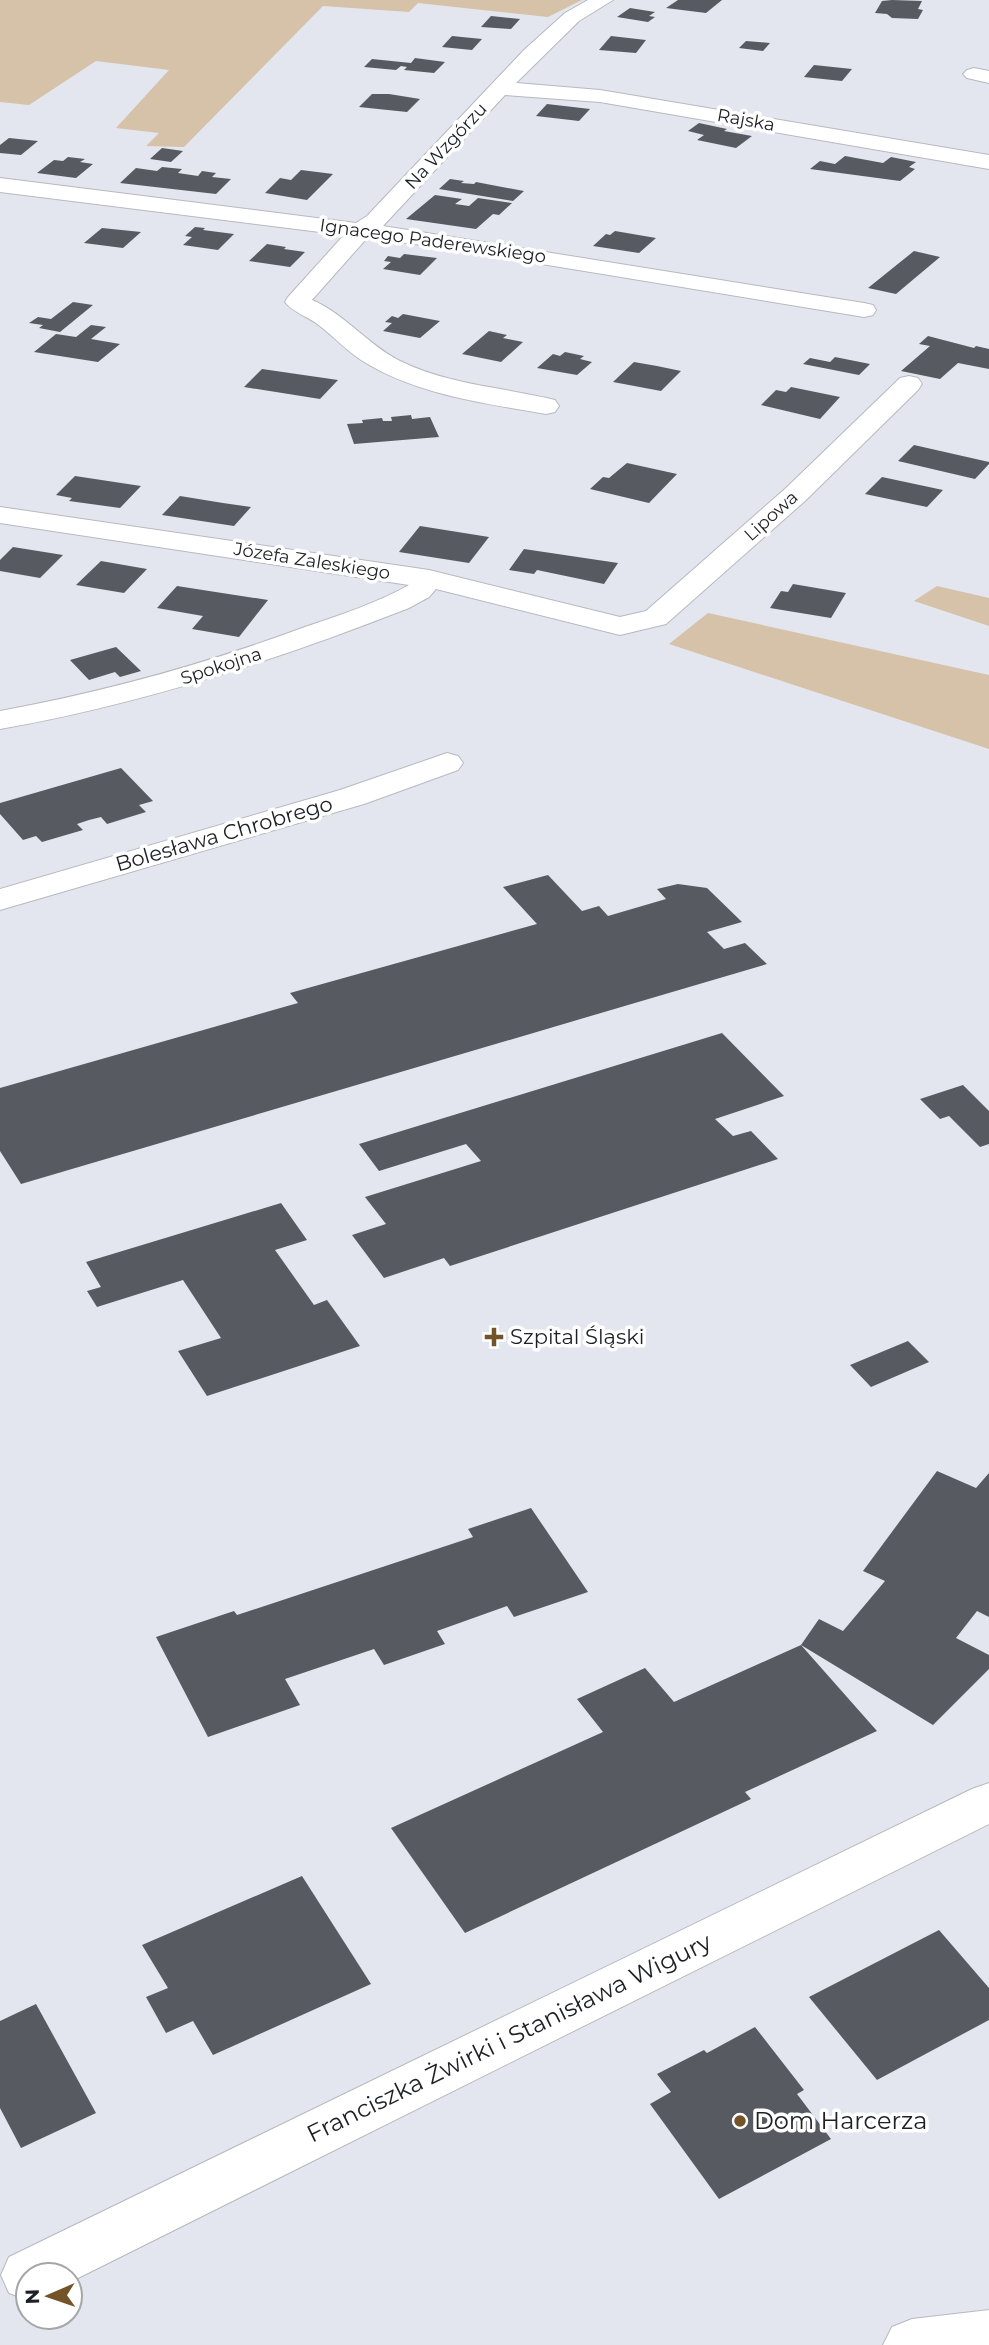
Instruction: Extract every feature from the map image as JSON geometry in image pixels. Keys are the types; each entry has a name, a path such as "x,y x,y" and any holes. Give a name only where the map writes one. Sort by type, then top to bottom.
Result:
{"street":[{"name":"Na Wzgórzu","path":"546,406 438,386 371,355 329,318 297,302 361,230 375,221 531,54 572,17 603,0"},
{"name":"Rajska","path":"501,88 600,96 989,162"},
{"name":"Ignacego Paderewskiego","path":"0,185 361,230 864,310"},
{"name":"Lipowa","path":"620,626 656,618 796,494 909,384"},
{"name":"Józefa Zaleskiego","path":"0,515 429,579 620,626"},
{"name":"Spokojna","path":"0,720 58,711 205,673 399,602 419,591 429,579"},
{"name":"Bolesława Chrobrego","path":"0,900 352,797 447,763"},
{"name":"Franciszka Żwirki i Stanisława Wigury","path":"57,2261 989,1802"},
{"path":"912,2345 989,2336"}],"shaded area":[{"path":"0,0 582,0 548,17 418,3 409,12 323,6 184,147 146,146 159,133 116,128 169,70 96,61 29,105 0,102"},
{"path":"937,586 989,598 989,626 914,601"},
{"path":"708,613 989,675 989,749 669,644"}],"building":[{"path":"678,0 722,0 706,13 666,8"},
{"path":"882,1 922,1 918,9 923,10 918,19 892,18 887,14 875,13"},
{"path":"630,8 655,12 649,16 655,17 648,22 617,17"},
{"path":"491,16 520,19 511,29 481,27"},
{"path":"452,36 482,39 472,50 442,47"},
{"path":"611,36 646,40 636,53 599,50"},
{"path":"746,41 770,43 763,51 739,48"},
{"path":"415,58 445,62 434,73 404,70 407,67 401,66 396,70 364,67 372,59 411,63"},
{"path":"814,65 852,69 842,81 804,77"},
{"path":"372,94 420,99 407,112 359,107"},
{"path":"547,104 590,109 579,121 536,116"},
{"path":"699,123 752,136 736,148 697,140 704,135 688,131"},
{"path":"9,138 38,141 21,155 0,153 0,145"},
{"path":"162,148 183,151 171,162 150,159"},
{"path":"845,156 883,163 891,157 916,162 909,167 915,169 900,181 810,169 820,161 835,164"},
{"path":"68,157 85,159 80,162 93,164 76,178 37,173 54,160 63,161"},
{"path":"162,167 182,169 178,173 198,176 202,171 216,173 212,177 231,179 216,194 120,183 136,168 157,171"},
{"path":"301,170 333,174 307,200 265,193 280,178 291,180"},
{"path":"450,179 464,181 461,183 476,182 524,191 513,201 439,189"},
{"path":"435,195 462,199 455,204 469,206 478,198 512,203 499,215 493,214 476,229 406,219"},
{"path":"195,227 234,234 218,250 183,245 192,237 185,236"},
{"path":"102,228 141,232 123,248 84,243"},
{"path":"615,231 656,238 639,253 593,246 606,234 610,235"},
{"path":"267,244 305,252 290,267 249,261"},
{"path":"914,251 940,257 896,294 868,288"},
{"path":"404,254 437,258 420,275 383,269 391,262 384,261 388,256 400,258"},
{"path":"73,302 93,305 60,332 29,323 38,317 51,319"},
{"path":"403,314 440,321 420,338 383,331 392,323 385,322 392,316 398,318"},
{"path":"91,325 106,327 91,339 120,344 98,362 34,352 56,334 76,337"},
{"path":"489,331 507,335 503,338 523,342 501,362 462,354"},
{"path":"928,336 974,348 976,346 989,349 989,369 958,363 940,379 901,371 930,346 919,344"},
{"path":"565,352 584,356 580,359 592,362 577,375 537,368 553,354 560,356"},
{"path":"835,357 870,364 859,375 803,364 810,358 830,362"},
{"path":"634,362 681,371 661,391 613,382"},
{"path":"262,369 338,380 320,399 244,387"},
{"path":"791,387 840,397 820,419 761,405 776,390 786,392"},
{"path":"411,415 412,419 430,417 439,437 354,444 347,424 382,418 383,421 392,421 391,417"},
{"path":"914,445 989,464 975,479 898,461"},
{"path":"627,463 677,474 649,503 590,489 603,477 609,478"},
{"path":"75,476 141,486 120,508 69,501 72,498 56,495"},
{"path":"882,477 943,490 927,507 865,494"},
{"path":"180,496 251,507 234,526 162,515"},
{"path":"420,526 489,537 469,563 399,552"},
{"path":"13,547 63,555 40,578 0,571 0,560"},
{"path":"524,549 618,563 604,584 537,570 534,574 509,570"},
{"path":"101,561 147,569 124,593 76,585"},
{"path":"793,584 846,593 831,618 770,608 781,591 788,592"},
{"path":"177,586 268,600 239,637 192,629 203,616 157,608"},
{"path":"116,647 141,671 120,677 115,672 89,680 70,660"},
{"path":"121,768 153,801 139,805 146,812 107,824 101,817 89,820 77,824 83,830 42,842 36,836 23,840 0,814 0,803"},
{"path":"548,875 582,911 599,906 608,916 666,899 657,889 678,884 707,888 742,922 707,932 724,949 745,943 767,964 21,1184 0,1151 0,1088 298,1003 290,993 537,924 503,887"},
{"path":"722,1033 784,1096 715,1119 733,1136 751,1131 778,1159 450,1266 444,1258 384,1278 352,1235 386,1224 365,1197 481,1161 466,1144 379,1171 359,1144"},
{"path":"963,1085 989,1111 989,1144 980,1147 949,1116 940,1119 920,1099"},
{"path":"281,1203 307,1240 275,1250 314,1305 327,1300 360,1346 207,1396 178,1351 221,1338 183,1280 97,1307 87,1291 101,1287 86,1262"},
{"path":"908,1341 929,1362 871,1387 850,1365"},
{"path":"937,1471 976,1488 989,1473 989,1617 977,1611 956,1638 989,1655 989,1669 933,1725 801,1645 819,1619 843,1631 885,1581 863,1571"},
{"path":"531,1508 588,1592 514,1617 507,1606 437,1631 445,1644 384,1665 374,1649 285,1679 300,1705 208,1737 156,1637 234,1611 237,1615 473,1537 468,1529"},
{"path":"801,1645 877,1731 745,1792 751,1799 465,1933 391,1828 603,1732 577,1699 645,1668 674,1702"},
{"path":"302,1876 371,1984 213,2055 193,2021 166,2033 146,1997 168,1988 142,1945"},
{"path":"939,1930 989,1988 989,2020 877,2080 809,1997"},
{"path":"36,2004 96,2113 21,2148 0,2108 0,2021"},
{"name":"Dom Harcerza","path":"755,2027 804,2090 797,2094 831,2139 719,2199 650,2104 671,2092 657,2074 704,2050 707,2053"}],"place":[{"name":"Szpital Śląski","path":"494,1337"},
{"name":"Dom Harcerza","path":"740,2121"}]}
